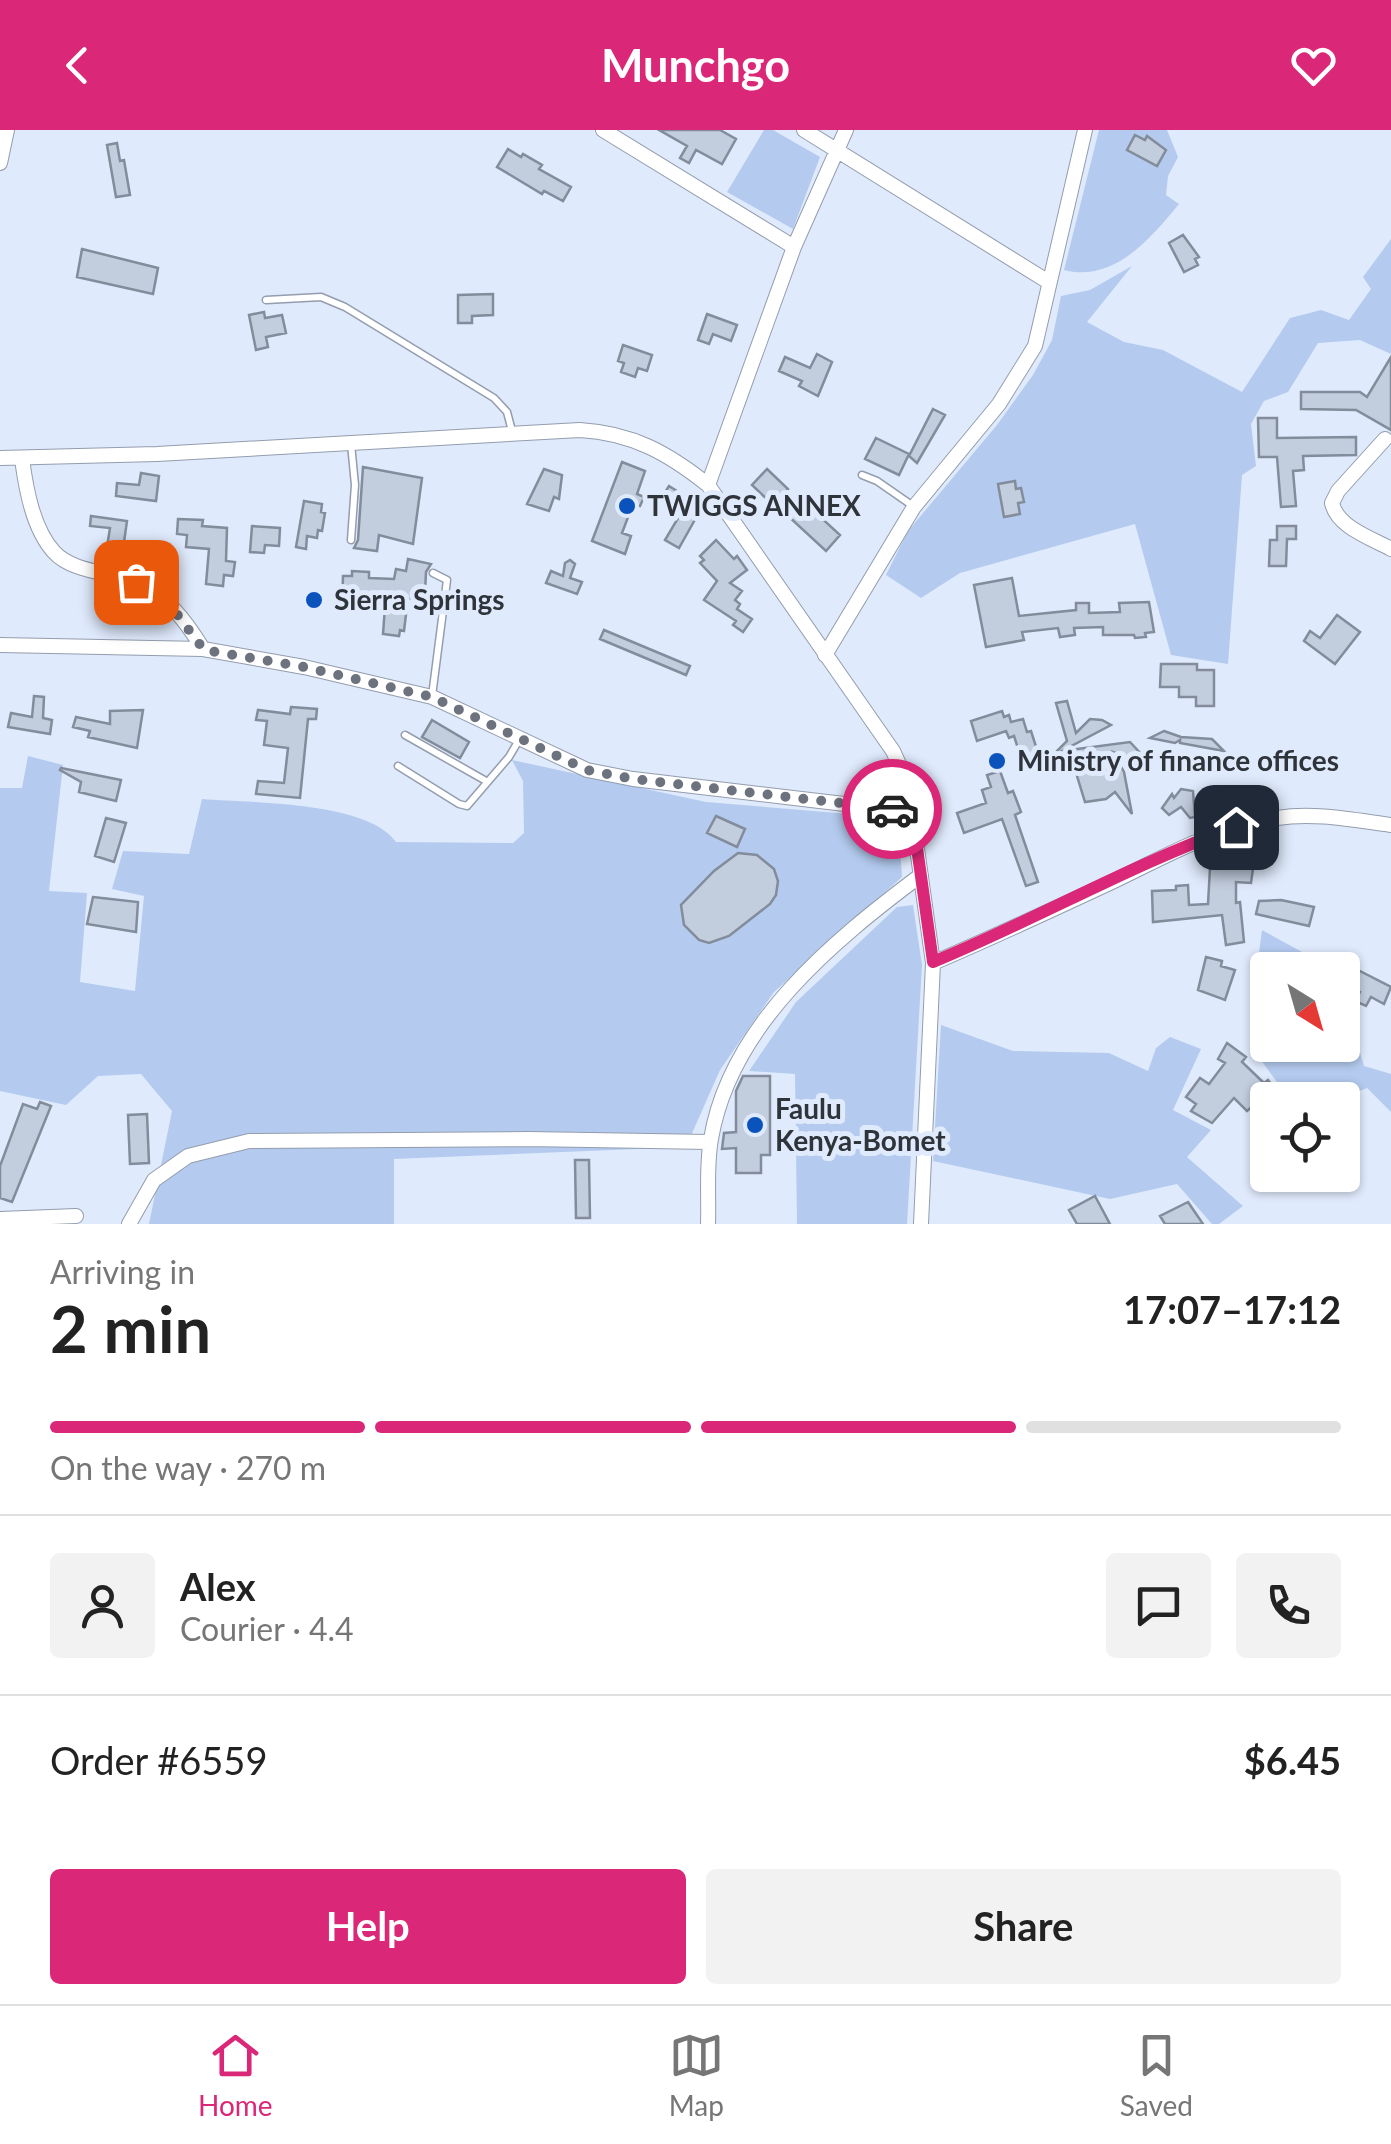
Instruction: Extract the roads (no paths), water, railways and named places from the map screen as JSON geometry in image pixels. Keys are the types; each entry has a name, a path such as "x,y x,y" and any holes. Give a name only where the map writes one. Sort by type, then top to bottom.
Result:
{"street":[{"path":"0,164 7,130"},
{"path":"604,130 794,247"},
{"path":"804,130 1048,282"},
{"path":"708,486 794,247 846,130"},
{"path":"826,655 914,507 999,404 1034,346 1086,130"},
{"path":"0,458 580,430 633,438 684,466 708,486 756,550 893,751 908,784 933,962 921,1224"},
{"path":"1385,439 1338,491 1332,503 1342,520 1391,549"},
{"path":"22,459 26,489 54,553 82,568 136,582 154,592 181,617 204,650"},
{"path":"0,645 204,650 304,667 432,697 587,770 633,779 912,812"},
{"path":"933,962 1236,827 1311,815 1391,825"},
{"path":"708,1224 710,1142 734,1071 757,1028 853,930 921,874"},
{"path":"129,1224 154,1180 188,1156 249,1140 710,1142"},
{"path":"0,1219 76,1216"}],"lane":[{"path":"266,300 322,298 345,307 494,398 507,412 512,432"},
{"path":"351,443 355,485 351,540"},
{"path":"862,475 914,507"},
{"path":"432,572 447,580 432,697"},
{"path":"404,735 486,781"},
{"path":"398,766 458,804 468,806 520,738"}],"place":[{"name":"TWIGGS ANNEX","path":"627,506"},
{"name":"Sierra Springs","path":"314,600"},
{"name":"Ministry of finance offices","path":"997,761"},
{"name":"Faulu Kenya-Bomet","path":"755,1125"}]}
